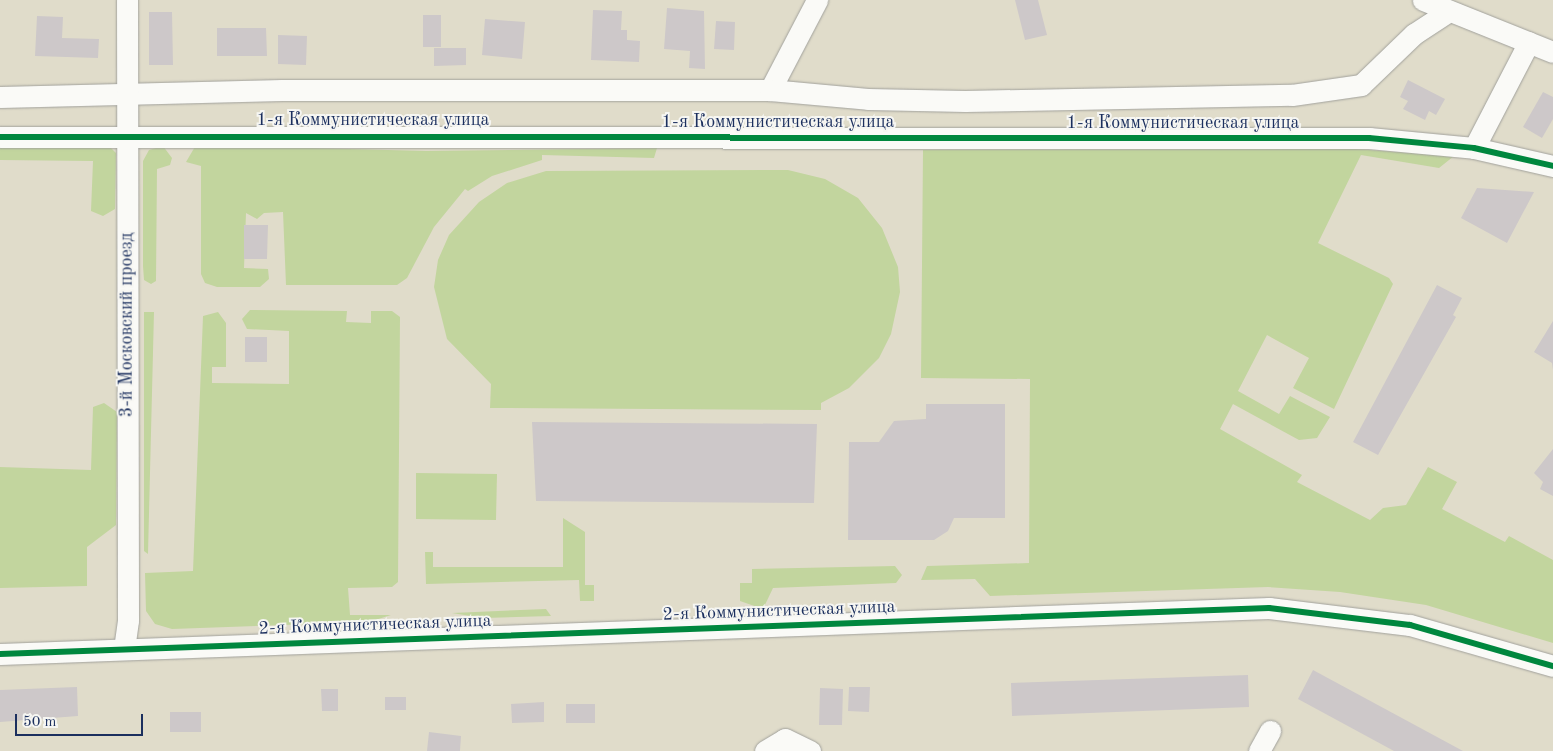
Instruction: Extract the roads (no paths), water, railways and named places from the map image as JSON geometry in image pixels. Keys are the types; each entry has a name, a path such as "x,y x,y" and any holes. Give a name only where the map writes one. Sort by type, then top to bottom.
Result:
{"street":[{"name":"3-й Московский проезд","path":"124,649 128,620 127,0"},
{"path":"770,90 816,0"},
{"path":"1423,0 1553,52"},
{"path":"0,97 127,96 263,90 770,90 957,101 1188,99 1334,92 1366,81 1410,38 1449,11"},
{"path":"1474,148 1528,42"},
{"name":"1-я Коммунистическая улица","path":"0,136 1369,138 1474,148 1553,166"},
{"name":"2-я Коммунистическая улица","path":"0,654 1269,608 1410,625 1553,666"},
{"path":"1259,751 1270,731"},
{"path":"765,751 785,738 810,751"}]}
